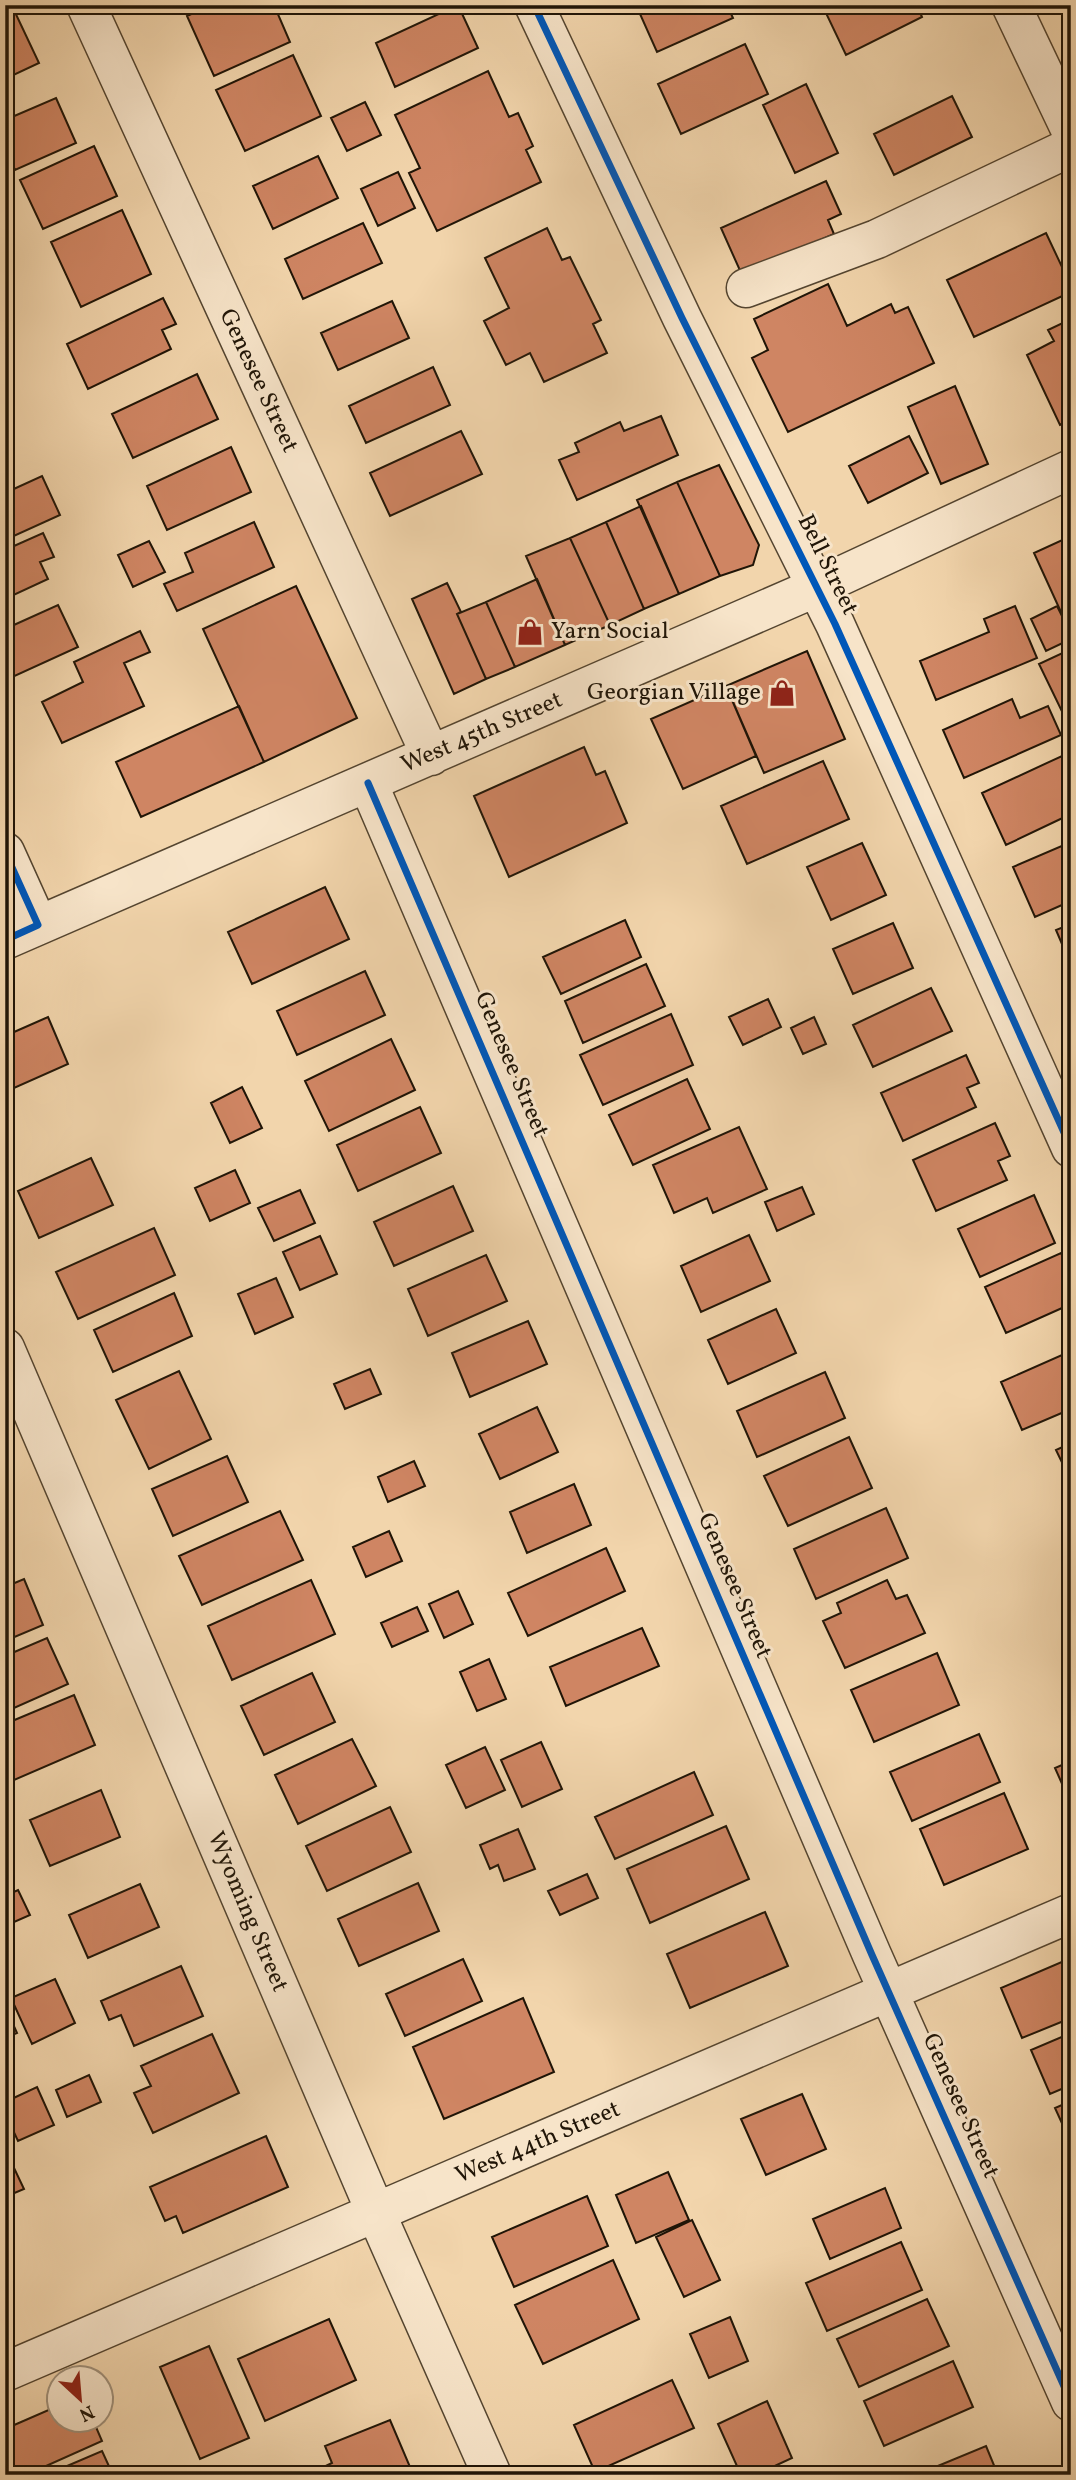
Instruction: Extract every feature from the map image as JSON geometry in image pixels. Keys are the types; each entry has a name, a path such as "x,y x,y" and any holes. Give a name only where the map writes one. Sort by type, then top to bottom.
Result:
{"street":[{"name":"Genesee Street","path":"86,5 430,756"},
{"name":"Bell Street","path":"534,5 682,318 817,587 1071,1148"},
{"path":"1011,5 1071,131"},
{"path":"746,288 877,239 1071,147"},
{"name":"West 45th Street","path":"22,932 817,587 1071,469"},
{"name":"Genesee Street","path":"368,783 888,1992 1071,2402"},
{"path":"5,852 22,932"},
{"name":"Wyoming Street","path":"5,1348 376,2213 492,2475"},
{"name":"West 44th Street","path":"5,2372 1071,1913"}],"building":[{"path":"211,5 274,5 290,42 214,76 187,16"},
{"path":"458,5 478,48 395,87 376,43"},
{"path":"636,5 727,5 733,18 657,52"},
{"path":"837,5 917,5 922,17 846,55 825,11"},
{"path":"13,8 39,63 5,79 5,11"},
{"path":"745,44 768,94 681,134 658,84"},
{"path":"293,55 321,116 245,151 216,90"},
{"path":"488,71 509,117 518,113 533,146 526,150 541,182 437,231 409,173 420,168 395,115"},
{"path":"806,84 838,153 795,173 763,105"},
{"path":"952,96 972,137 894,175 874,134"},
{"path":"56,98 76,143 15,170 5,148 5,120"},
{"path":"365,102 381,135 347,151 331,118"},
{"path":"94,146 117,196 43,229 20,180"},
{"path":"318,156 338,198 273,229 253,186"},
{"path":"398,172 415,208 378,226 361,189"},
{"path":"826,181 841,214 828,220 834,234 742,275 721,228"},
{"path":"122,210 151,274 81,307 51,242"},
{"path":"363,223 382,263 303,299 285,259"},
{"path":"547,228 562,260 570,257 601,320 593,324 607,353 544,382 530,353 506,365 484,321 509,308 485,258"},
{"path":"1046,233 1071,286 1071,292 974,337 947,280"},
{"path":"828,284 847,326 891,304 895,313 908,307 934,363 788,432 752,358 768,350 754,319"},
{"path":"163,298 176,324 162,330 171,349 88,389 67,344"},
{"path":"392,301 409,338 338,370 321,333"},
{"path":"1071,319 1071,420 1060,425 1027,355 1054,341 1048,330"},
{"path":"433,367 450,405 366,443 349,406"},
{"path":"197,374 218,419 133,458 112,414"},
{"path":"955,386 988,464 941,484 908,407"},
{"path":"661,416 678,455 577,500 559,460 579,452 575,443 620,422 624,431"},
{"path":"461,431 482,474 390,516 370,473"},
{"path":"909,436 928,473 868,503 849,466"},
{"path":"231,447 251,492 167,530 147,486"},
{"path":"719,465 759,545 753,565 720,576 677,482"},
{"path":"42,476 60,515 5,540 5,493"},
{"path":"677,482 720,576 679,594 637,500"},
{"path":"641,506 679,594 644,609 606,522"},
{"path":"254,522 274,567 177,611 164,584 193,572 185,553"},
{"path":"606,522 644,609 610,625 570,538"},
{"path":"43,533 54,557 40,562 48,579 5,599 5,550"},
{"path":"1071,536 1071,634 1034,553"},
{"path":"570,538 610,625 565,645 526,556"},
{"path":"149,541 165,572 133,587 118,555"},
{"path":"537,579 565,645 515,667 486,602"},
{"path":"447,583 461,612 457,614 486,679 454,694 412,599"},
{"path":"296,586 357,718 264,762 203,629"},
{"path":"486,602 515,667 486,679 457,614"},
{"path":"58,605 78,647 8,679 5,673 5,629"},
{"path":"1015,606 1037,658 936,700 920,661 989,632 984,619"},
{"path":"1057,606 1071,639 1046,651 1031,619"},
{"path":"140,631 150,652 124,663 144,706 62,743 42,702 83,682 74,662"},
{"path":"1071,649 1071,725 1069,726 1039,664"},
{"path":"807,651 845,739 764,773 726,686"},
{"path":"726,686 756,756 683,789 651,719"},
{"path":"1012,699 1020,718 1048,706 1061,735 964,778 943,730"},
{"path":"239,706 264,762 141,817 116,762"},
{"path":"584,747 596,775 605,771 627,823 509,877 474,796"},
{"path":"1062,756 1071,774 1071,814 1006,845 982,793"},
{"path":"823,761 849,819 747,864 721,806"},
{"path":"1071,842 1071,901 1035,917 1013,867"},
{"path":"862,843 886,895 831,920 807,867"},
{"path":"325,887 349,939 252,984 228,932"},
{"path":"625,920 641,957 561,994 543,957"},
{"path":"893,923 913,968 853,994 833,949"},
{"path":"1071,924 1071,965 1056,930"},
{"path":"646,964 665,1006 583,1043 565,1001"},
{"path":"365,971 385,1015 297,1055 277,1011"},
{"path":"931,988 952,1031 873,1067 853,1025"},
{"path":"768,999 781,1027 743,1045 729,1017"},
{"path":"671,1014 693,1065 603,1105 580,1055"},
{"path":"48,1017 68,1064 5,1092 5,1036"},
{"path":"814,1017 826,1044 803,1054 791,1028"},
{"path":"391,1039 415,1090 329,1131 305,1081"},
{"path":"966,1055 979,1083 967,1088 976,1107 903,1141 881,1093"},
{"path":"687,1079 710,1129 633,1165 609,1115"},
{"path":"242,1087 262,1128 230,1143 211,1103"},
{"path":"420,1107 441,1153 358,1191 337,1145"},
{"path":"995,1123 1010,1156 998,1161 1007,1180 936,1211 913,1160"},
{"path":"739,1127 767,1189 713,1213 707,1198 674,1213 653,1165"},
{"path":"91,1158 113,1205 39,1238 18,1191"},
{"path":"235,1170 250,1203 210,1221 195,1188"},
{"path":"453,1186 473,1231 394,1266 374,1222"},
{"path":"802,1187 814,1214 777,1231 765,1202"},
{"path":"300,1190 315,1223 274,1241 258,1208"},
{"path":"1034,1195 1055,1243 980,1277 958,1229"},
{"path":"154,1228 175,1275 78,1319 56,1272"},
{"path":"749,1235 770,1281 701,1312 681,1266"},
{"path":"320,1236 337,1274 300,1290 283,1252"},
{"path":"1061,1253 1071,1274 1071,1304 1006,1333 985,1287"},
{"path":"486,1255 507,1301 428,1336 408,1289"},
{"path":"276,1278 293,1317 255,1334 238,1294"},
{"path":"174,1293 192,1336 113,1372 94,1330"},
{"path":"776,1309 796,1353 728,1384 708,1340"},
{"path":"528,1321 547,1364 470,1397 452,1353"},
{"path":"1071,1351 1071,1409 1022,1430 1001,1382"},
{"path":"370,1369 381,1394 345,1409 334,1384"},
{"path":"179,1371 211,1439 149,1469 116,1400"},
{"path":"825,1372 845,1418 757,1457 737,1411"},
{"path":"537,1407 558,1452 500,1479 479,1434"},
{"path":"849,1437 872,1488 788,1526 764,1476"},
{"path":"1071,1443 1071,1481 1056,1450"},
{"path":"227,1456 248,1502 173,1536 152,1489"},
{"path":"414,1461 425,1486 388,1502 378,1477"},
{"path":"574,1484 591,1525 527,1553 510,1512"},
{"path":"886,1508 908,1558 816,1599 794,1549"},
{"path":"280,1511 303,1560 202,1605 179,1556"},
{"path":"389,1531 402,1561 366,1577 353,1547"},
{"path":"606,1548 625,1591 528,1636 508,1593"},
{"path":"24,1579 43,1625 5,1641 5,1587"},
{"path":"311,1580 335,1634 232,1680 208,1626"},
{"path":"887,1580 896,1599 907,1595 925,1633 845,1668 823,1621 841,1613 837,1603"},
{"path":"458,1591 473,1624 444,1638 429,1604"},
{"path":"417,1607 428,1631 392,1647 381,1623"},
{"path":"642,1628 659,1666 566,1706 550,1667"},
{"path":"47,1638 68,1684 5,1712 5,1656"},
{"path":"937,1653 959,1705 874,1742 851,1690"},
{"path":"489,1659 506,1699 477,1711 460,1672"},
{"path":"312,1673 335,1722 264,1755 241,1706"},
{"path":"74,1695 95,1745 7,1783 5,1724"},
{"path":"979,1734 1000,1782 912,1821 890,1772"},
{"path":"352,1739 376,1786 298,1824 275,1775"},
{"path":"541,1742 562,1789 522,1807 501,1760"},
{"path":"485,1747 505,1790 466,1808 446,1765"},
{"path":"1071,1761 1071,1804 1055,1768"},
{"path":"694,1772 713,1815 615,1859 595,1817"},
{"path":"101,1790 120,1837 50,1866 30,1820"},
{"path":"1004,1793 1028,1849 944,1885 920,1829"},
{"path":"390,1807 411,1852 327,1891 306,1846"},
{"path":"726,1826 749,1879 650,1923 627,1869"},
{"path":"518,1829 535,1869 504,1881 498,1865 490,1869 480,1845"},
{"path":"587,1874 598,1898 560,1915 548,1891"},
{"path":"418,1883 439,1931 359,1966 338,1919"},
{"path":"140,1884 159,1927 88,1958 69,1915"},
{"path":"18,1890 30,1915 5,1926 5,1896"},
{"path":"765,1912 788,1966 690,2008 667,1954"},
{"path":"1071,1958 1071,2018 1022,2038 1001,1988"},
{"path":"463,1959 482,2001 405,2036 386,1994"},
{"path":"181,1966 203,2016 134,2046 121,2015 109,2020 101,2001"},
{"path":"55,1979 75,2023 32,2044 11,1998"},
{"path":"523,1998 554,2072 444,2119 413,2047"},
{"path":"5,2006 17,2033 5,2038"},
{"path":"1071,2033 1071,2085 1050,2094 1031,2050"},
{"path":"212,2034 239,2093 153,2133 134,2093 151,2086 141,2066"},
{"path":"89,2075 101,2102 67,2117 56,2090"},
{"path":"37,2087 54,2125 18,2141 5,2113 5,2102"},
{"path":"802,2094 826,2149 766,2175 741,2119"},
{"path":"1071,2101 1071,2143 1055,2108"},
{"path":"266,2136 288,2187 183,2233 176,2216 165,2221 150,2187"},
{"path":"5,2149 24,2189 5,2197"},
{"path":"668,2172 689,2220 636,2243 616,2195"},
{"path":"885,2188 901,2228 830,2259 813,2219"},
{"path":"587,2196 608,2246 514,2287 492,2237"},
{"path":"692,2220 720,2280 684,2297 656,2237"},
{"path":"901,2242 922,2290 827,2331 806,2283"},
{"path":"613,2260 639,2319 543,2364 515,2305"},
{"path":"927,2299 949,2346 859,2387 837,2339"},
{"path":"730,2317 748,2361 709,2378 690,2334"},
{"path":"329,2319 356,2380 265,2421 238,2359"},
{"path":"209,2346 249,2438 200,2459 160,2367"},
{"path":"953,2361 973,2407 884,2446 864,2401"},
{"path":"672,2380 694,2428 595,2472 574,2425"},
{"path":"767,2401 792,2458 755,2475 741,2475 718,2424"},
{"path":"46,2411 46,2434 99,2434 102,2441 26,2475 15,2475 5,2452 5,2429"},
{"path":"390,2420 413,2474 307,2475 332,2463 325,2446"},
{"path":"986,2446 998,2475 916,2475"},
{"path":"102,2451 113,2475 46,2475"}],"cycle path":[{"path":"534,5 682,318 835,624 1071,1148"},
{"path":"368,783 872,1955 1071,2402"},
{"path":"5,852 38,925 5,940"}],"place":[{"name":"Yarn Social","path":"530,632"},
{"name":"Georgian Village","path":"782,693"}]}
